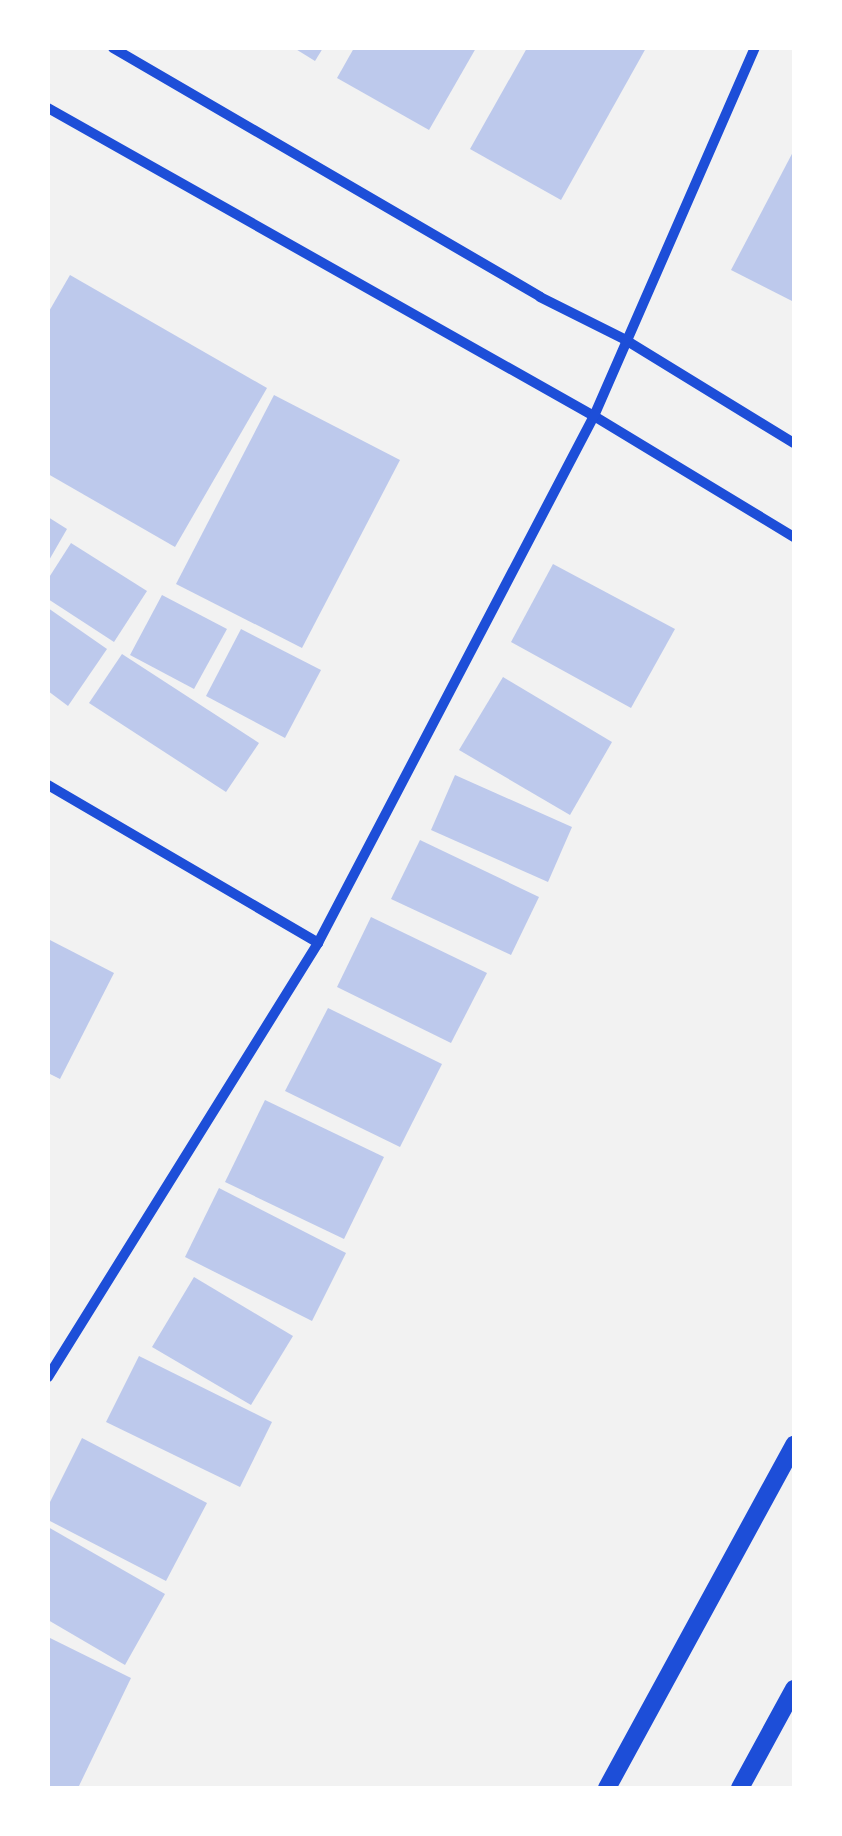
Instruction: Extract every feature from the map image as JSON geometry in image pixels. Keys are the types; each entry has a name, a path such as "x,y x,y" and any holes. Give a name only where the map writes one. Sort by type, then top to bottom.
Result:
{"street":[{"path":"112,48 540,297 624,339 794,443"},
{"path":"48,1374 318,943 594,416 624,339 755,48"},
{"path":"48,108 594,416 794,537"},
{"path":"48,785 318,943"},
{"path":"606,1788 794,1445"},
{"path":"740,1788 794,1689"}],"building":[{"path":"294,48 323,48 315,61"},
{"path":"354,48 476,48 429,130 337,78"},
{"path":"527,48 646,48 561,200 470,149"},
{"path":"794,150 794,302 731,270"},
{"path":"70,275 267,388 175,547 48,474 48,313"},
{"path":"274,395 400,460 302,648 176,584"},
{"path":"48,517 67,529 48,562"},
{"path":"71,543 147,591 114,642 48,599 48,579"},
{"path":"553,564 675,629 631,708 511,642"},
{"path":"162,595 227,629 194,689 130,655"},
{"path":"48,608 107,649 68,706 48,691"},
{"path":"241,629 321,670 285,738 206,696"},
{"path":"122,654 259,743 226,792 89,703"},
{"path":"503,677 612,742 570,815 459,750"},
{"path":"455,775 572,827 548,882 431,830"},
{"path":"420,840 539,897 511,955 391,899"},
{"path":"371,917 487,973 451,1043 337,987"},
{"path":"48,939 114,973 60,1079 48,1073"},
{"path":"328,1008 442,1064 400,1147 285,1091"},
{"path":"265,1100 384,1157 344,1239 225,1182"},
{"path":"219,1188 346,1253 312,1321 185,1257"},
{"path":"194,1277 293,1336 251,1405 152,1347"},
{"path":"139,1356 272,1422 240,1487 106,1422"},
{"path":"82,1438 207,1503 166,1581 48,1520 48,1506"},
{"path":"48,1527 165,1594 125,1665 48,1620"},
{"path":"48,1637 131,1678 78,1788 48,1788"}]}
